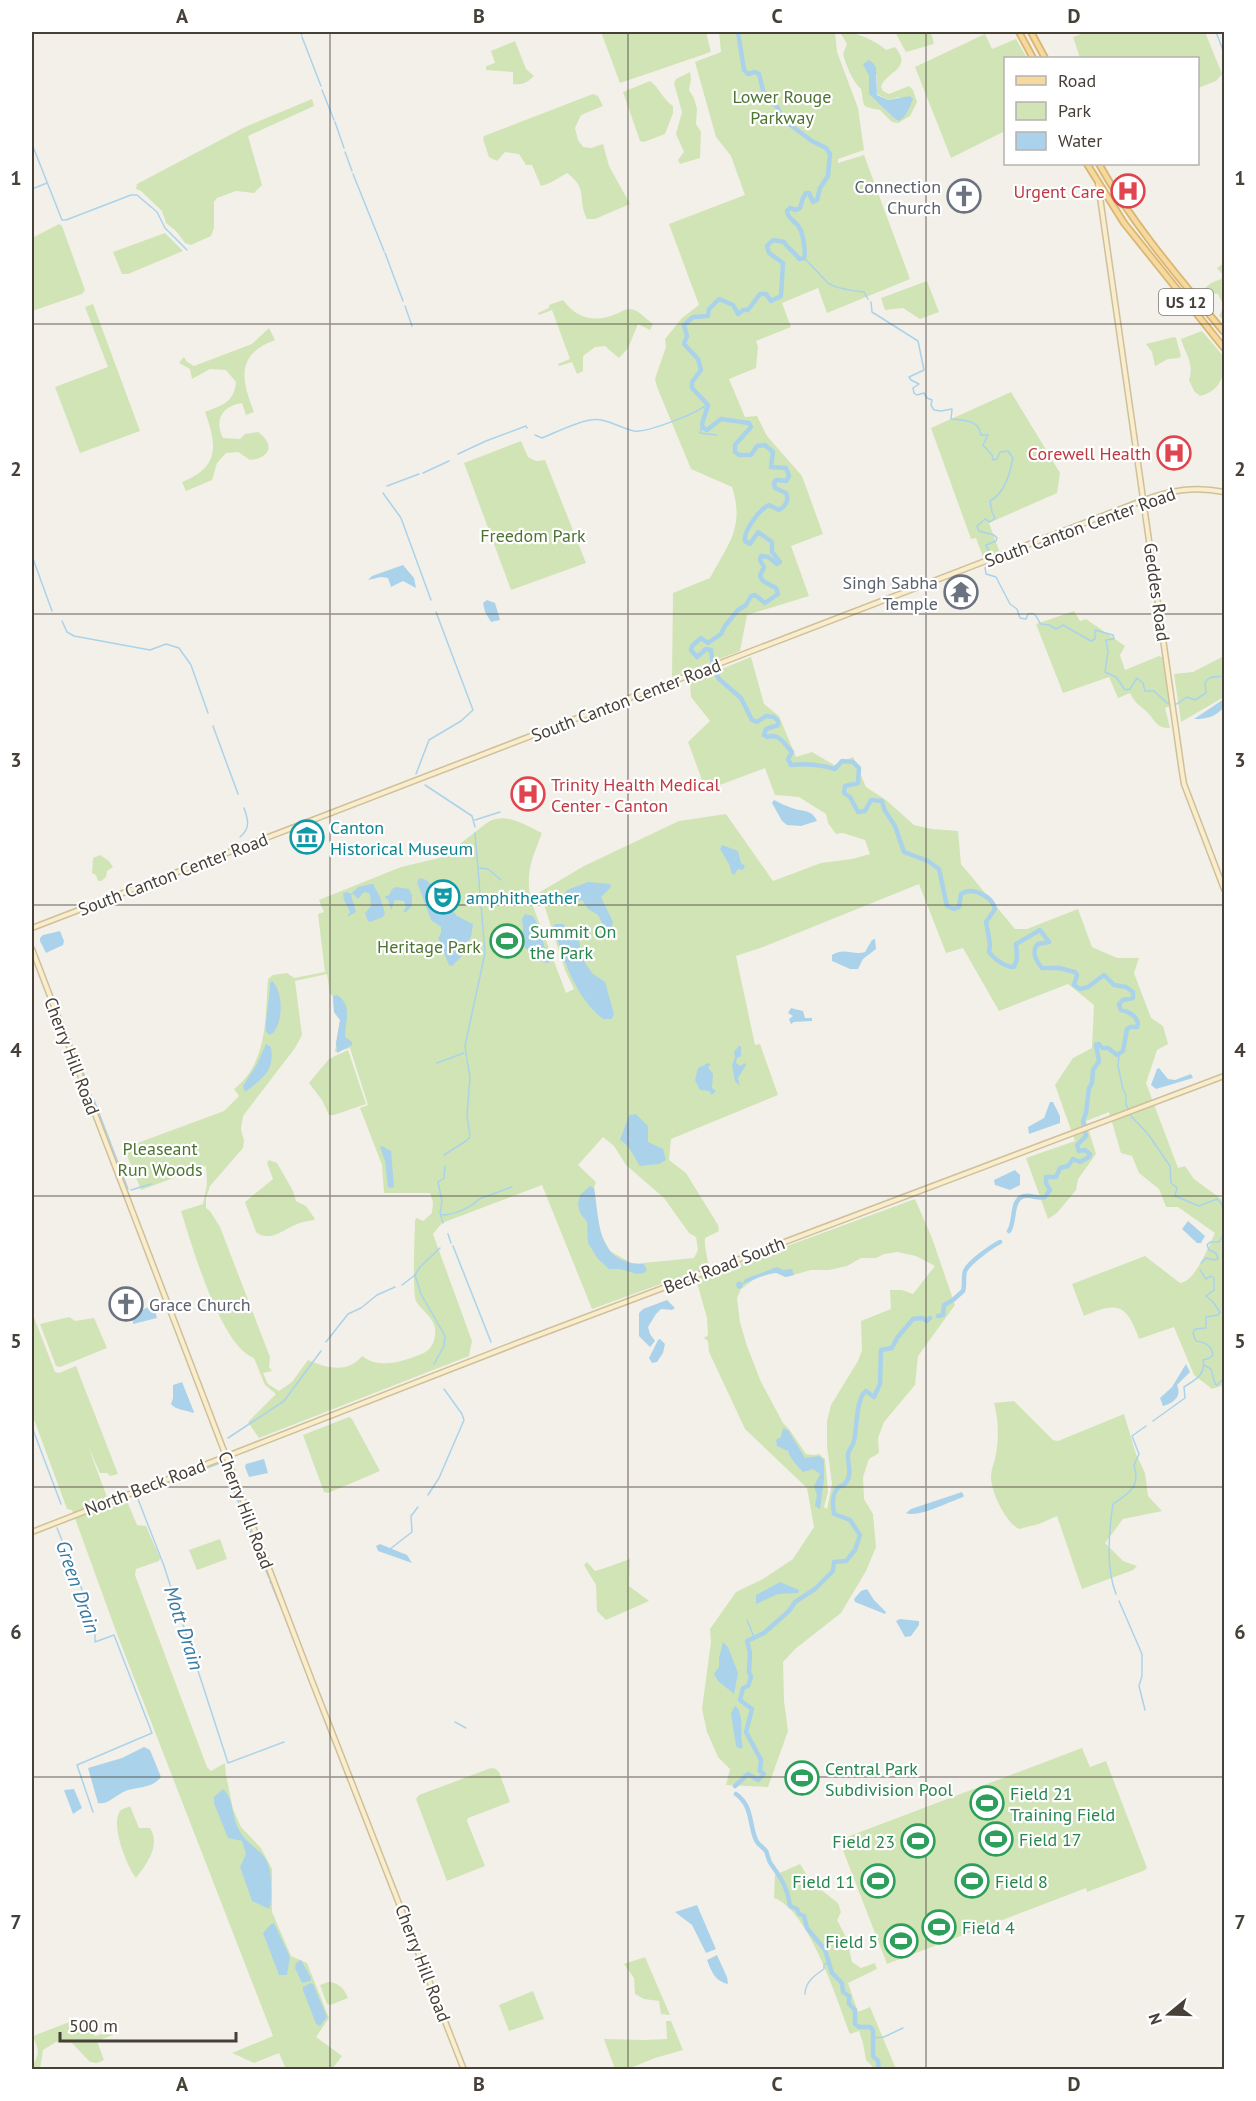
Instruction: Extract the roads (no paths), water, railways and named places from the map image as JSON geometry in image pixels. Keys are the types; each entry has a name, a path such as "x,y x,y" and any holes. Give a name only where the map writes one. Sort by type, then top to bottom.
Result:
{"main road":[{"path":"1019,32 1025,35 1030,32 1044,57"},
{"path":"1019,32 1032,57"},
{"name":"US 12","path":"1089,165 1122,220 1224,348"},
{"name":"US 12","path":"1101,165 1124,204 1224,332"},
{"name":"Geddes Road","path":"1098,182 1184,784 1224,889"},
{"path":"1149,255 1157,256 1160,252"},
{"path":"1166,276 1169,270 1177,273"},
{"name":"South Canton Center Road","path":"32,928 1144,500 1187,489 1224,492"},
{"name":"Cherry Hill Road","path":"32,949 225,1456 464,2070"},
{"name":"Beck Road South","path":"225,1456 1224,1076"},
{"name":"North Beck Road","path":"32,1532 225,1456"}],"water":[{"path":"869,60 876,68 877,95 888,100 910,96 913,99 906,115 898,121 869,94 869,76 863,64"},
{"path":"403,565 414,578 416,588 403,581 391,587 388,578 368,580 372,576"},
{"path":"487,600 495,603 500,620 491,622 483,603"},
{"path":"1224,699 1224,707 1214,715 1194,719"},
{"path":"774,800 810,813 817,821 801,826 787,825 782,821 772,803"},
{"path":"722,845 738,851 741,863 745,866 743,870 738,869 734,875 732,874 720,849"},
{"path":"420,878 433,886 433,897 438,906 452,910 457,916 473,924 471,937 462,956 452,966 449,965 438,938 441,927 431,920 417,882"},
{"path":"588,882 610,884 611,887 601,897 613,922 612,927 605,928 598,915 588,909 582,900 572,904 563,903 562,900 567,890"},
{"path":"373,884 385,913 383,917 368,921 365,913 371,906 370,894 366,892 358,899 353,894 351,895 356,912 347,917 350,912 343,893 351,894 358,887"},
{"path":"396,887 409,889 412,895 412,906 406,912 403,912 406,907 404,901 395,900 391,910 388,900 384,897"},
{"path":"525,914 533,916 539,927 549,963 537,959 520,943 523,929 522,919"},
{"path":"555,924 563,924 570,931 576,932 585,963 593,974 605,982 614,1014 612,1019 603,1019 593,1010 578,989 553,927"},
{"path":"60,931 64,941 63,945 46,953 40,938 43,935"},
{"path":"875,939 876,949 863,959 858,969 850,969 832,961 832,955 837,953 865,952"},
{"path":"272,981 279,993 281,1009 278,1025 270,1035 266,1032 266,1026"},
{"path":"337,995 347,1008 345,1037 352,1042 352,1045 337,1053 336,1043 340,1020 334,1012 333,996"},
{"path":"791,1008 803,1011 805,1018 812,1018 812,1021 791,1024 789,1019 793,1016 788,1013"},
{"path":"266,1044 271,1047 272,1055 269,1068 262,1078 245,1092 243,1086"},
{"path":"741,1046 741,1056 737,1058 736,1063 740,1066 745,1063 746,1065 738,1078 740,1086 735,1081 732,1065 734,1052"},
{"path":"708,1063 711,1065 708,1067 713,1074 712,1088 716,1091 712,1095 709,1091 700,1090 695,1080 698,1068"},
{"path":"1159,1068 1168,1079 1175,1080 1191,1074 1193,1078 1156,1089 1151,1085"},
{"path":"1050,1102 1053,1102 1060,1116 1060,1123 1029,1134 1028,1127 1044,1118"},
{"path":"636,1114 648,1126 648,1142 663,1149 666,1160 659,1164 640,1166 629,1148 620,1140 628,1118"},
{"path":"380,1147 391,1151 394,1187 391,1188 388,1187 385,1161"},
{"path":"1015,1170 1020,1175 1020,1185 1010,1190 995,1185 994,1180"},
{"path":"590,1186 594,1188 600,1227 609,1249 617,1257 628,1262 644,1264 647,1270 644,1273 609,1269 598,1259 588,1243 587,1222 580,1213 578,1205 580,1195"},
{"path":"1188,1221 1205,1236 1201,1243 1197,1243 1182,1229"},
{"path":"777,1267 783,1270 792,1269 794,1275 786,1277 777,1273 769,1274 743,1284 741,1289 737,1288 736,1284 739,1281 743,1283 745,1279"},
{"path":"667,1300 675,1308 661,1309 656,1314 648,1327 655,1341 650,1347 639,1336 639,1313 643,1309"},
{"path":"154,1306 157,1318 133,1324 137,1314"},
{"path":"660,1339 665,1344 663,1353 657,1362 652,1363 649,1358"},
{"path":"1186,1364 1190,1372 1177,1385 1178,1396 1171,1403 1163,1406 1160,1398 1172,1387"},
{"path":"182,1382 193,1413 178,1409 171,1404 173,1385"},
{"path":"783,1428 788,1430 805,1458 819,1456 824,1460 820,1509 815,1506 817,1495 814,1486 820,1474 813,1469 803,1472 788,1451 777,1446 776,1440 781,1437"},
{"path":"264,1459 268,1473 249,1477 246,1464"},
{"path":"962,1492 963,1497 934,1509 906,1513 911,1509"},
{"path":"380,1544 407,1555 412,1563 378,1551 376,1546"},
{"path":"780,1582 799,1590 798,1593 778,1594 756,1604 756,1595"},
{"path":"867,1589 886,1612 885,1614 855,1602 854,1599 861,1591"},
{"path":"900,1619 919,1621 919,1625 911,1636 905,1637 896,1621"},
{"path":"723,1642 728,1647 738,1673 734,1694 718,1681 714,1674 719,1667"},
{"path":"736,1706 741,1720 743,1747 740,1749 736,1746 731,1714"},
{"path":"144,1747 150,1750 161,1777 152,1784 125,1791 107,1802 98,1803 88,1768 122,1758"},
{"path":"74,1789 82,1808 73,1814 64,1790"},
{"path":"223,1789 229,1797 238,1828 268,1864 271,1886 269,1909 252,1901 240,1867 246,1854 242,1841 228,1838 214,1803 214,1797"},
{"path":"697,1905 716,1949 706,1953 692,1925 675,1912"},
{"path":"274,1923 290,1957 287,1975 279,1975 263,1933"},
{"path":"717,1955 728,1984 714,1976 707,1960"},
{"path":"301,1960 311,1981 302,1983 295,1968 296,1963"},
{"path":"311,1983 327,2017 320,2026 316,2024 303,1990 303,1987"}],"waterway":[{"path":"738,32 744,70 748,74 755,72 759,74 764,94 778,108 782,119 812,141 826,148 830,154 828,176 820,188 817,200 813,202 809,193 806,193 800,208 796,210 790,208 787,211 803,238 804,258 799,259 784,242 773,240 767,246 769,253 783,263 781,296 771,301 766,294 760,294 748,310 743,310 738,314 733,305 719,299 709,309 708,316 693,317 684,325 687,336 684,344 698,359 701,370 692,382 692,388 708,405 702,424 703,428 707,430 721,419 749,423 751,427 735,445 735,452 739,455 751,455 757,446 765,445 773,452 771,467 786,468 789,476 786,481 776,480 774,483 775,488 786,493 785,505 779,510 769,505 765,507 753,521 745,537 745,541 750,544 758,532 772,542 772,552 780,562 777,564 768,557 761,556 760,560 764,567 760,576 763,581 776,588 778,594 765,603 755,595 751,596 746,605 738,610 725,626 721,634 708,643 701,638 691,650 697,657 706,649 711,650 713,667 719,679 741,698 752,720 757,722 766,716 774,717 778,721 778,725 766,729 764,735 775,736 784,742 792,752 788,759 791,765 802,764 835,769 842,761 853,762 859,768 858,783 845,786 844,793 850,797 858,812 865,811 871,800 882,801 884,809 895,826 904,852 928,861 939,869 947,906 954,909 959,907 961,894 971,891 986,896 990,900 995,909 986,922 989,952 997,960 1014,967 1017,959 1016,944 1040,930 1049,942 1038,944 1035,950 1036,959 1042,968 1059,968 1075,972 1077,975 1074,985 1080,989 1088,987 1104,975 1114,985 1126,987 1133,992 1133,998 1123,1000 1119,1004 1121,1010 1132,1014 1138,1024 1137,1027 1127,1029 1123,1051 1117,1055 1108,1048 1096,1045 1099,1061 1093,1070 1083,1121 1086,1136 1077,1145 1079,1151 1085,1150 1090,1154 1089,1157 1080,1162 1073,1159 1068,1166 1060,1168 1056,1177 1046,1177 1050,1190 1045,1197 1020,1198 1015,1206 1009,1231"},
{"path":"1216,32 1224,53"},
{"path":"302,37 321,86"},
{"path":"322,90 334,120"},
{"path":"335,122 344,148"},
{"path":"32,144 62,220 131,195 137,195 157,212 165,228 187,250"},
{"path":"345,152 352,171"},
{"path":"353,174 384,251"},
{"path":"32,189 47,183"},
{"path":"385,253 403,301"},
{"path":"804,258 830,284 864,292 868,299"},
{"path":"871,302 872,312 918,341 924,370 909,377 919,384 913,388 914,393 917,395 924,393 932,400 931,405 934,410 952,409 951,419 970,422 977,426 981,435 988,435 983,445 992,455 993,460 997,459 1000,452 1008,451 1013,458 1003,488 990,501 995,518 990,522 985,519 977,526 979,531 997,538 996,541 986,545 991,557"},
{"path":"405,306 412,326"},
{"name":"Mott Drain","path":"535,435 542,438 578,423 596,419 628,430 640,431 684,417 707,404"},
{"name":"Mott Drain","path":"458,454 486,441 526,426 527,428"},
{"path":"702,426 700,433 716,435"},
{"name":"Mott Drain","path":"423,473 449,461"},
{"name":"Mott Drain","path":"387,486 419,474"},
{"name":"Mott Drain","path":"383,493 401,518 431,600"},
{"path":"32,556 52,611"},
{"path":"993,562 985,568 986,574 996,577 1010,604 1017,609 1020,618 1026,619 1028,614 1033,614 1041,624 1056,629 1063,625 1091,641 1095,639 1095,630 1113,635 1114,639 1106,640 1108,652 1105,672 1116,677 1125,690 1130,689 1137,678 1143,683 1145,691 1154,691 1167,703 1177,704 1187,697 1195,700 1206,693 1205,683 1209,678 1224,676"},
{"name":"Mott Drain","path":"416,774 429,740 461,721 473,710 436,612"},
{"path":"62,621 67,632 74,636 150,650 166,644 179,648 191,665 208,713"},
{"path":"213,726 238,794"},
{"name":"Mott Drain","path":"425,785 472,816 475,827"},
{"path":"240,837 247,827 244,808"},
{"path":"475,820 500,812"},
{"name":"Mott Drain","path":"467,1058 465,1046 485,953 475,833"},
{"path":"479,868 488,869 501,880"},
{"path":"437,1063 464,1053"},
{"path":"1119,1055 1118,1066 1130,1115 1148,1134 1170,1166 1171,1183 1177,1188 1175,1196 1199,1206 1217,1199 1224,1212"},
{"name":"Mott Drain","path":"467,1060 470,1077 467,1116 470,1135"},
{"path":"78,1061 89,1086"},
{"path":"94,1100 128,1189"},
{"name":"Mott Drain","path":"444,1155 470,1137"},
{"name":"Mott Drain","path":"443,1223 438,1182 444,1178 445,1166"},
{"path":"131,1190 151,1184"},
{"path":"442,1215 462,1210 479,1199 512,1187"},
{"path":"1201,1263 1206,1258 1218,1259 1216,1253 1209,1250 1207,1245 1210,1242 1219,1242 1224,1233"},
{"name":"Mott Drain","path":"448,1234 451,1243"},
{"path":"938,1316 943,1315 944,1305 963,1291 964,1274 967,1267 1000,1242"},
{"path":"453,1246 491,1342"},
{"name":"Mott Drain","path":"402,1285 415,1275 440,1248"},
{"path":"1153,1421 1185,1398 1184,1387 1201,1373 1203,1360 1213,1355 1207,1345 1196,1341 1193,1333 1195,1329 1206,1328 1206,1317 1218,1315 1220,1312 1206,1296 1214,1290 1214,1278 1211,1276 1206,1279 1200,1270"},
{"path":"415,1275 421,1294 445,1336 444,1346 434,1364"},
{"name":"Mott Drain","path":"326,1342 348,1314 361,1308 377,1295 395,1287"},
{"path":"735,1786 748,1774 758,1780 764,1774 760,1771 761,1760 746,1732 752,1709 740,1700 743,1688 748,1686 751,1677 747,1641 764,1633 789,1611 795,1602 815,1589 833,1571 834,1562 846,1561 855,1550 860,1535 850,1520 834,1514 833,1500 837,1489 844,1485 849,1477 848,1454 854,1441 860,1400 866,1391 874,1397 880,1384 881,1350 892,1348 897,1338 913,1319 922,1318 927,1321 930,1318"},
{"name":"Mott Drain","path":"228,1438 284,1401 321,1351"},
{"path":"1204,1365 1211,1369 1215,1384 1217,1385 1222,1380 1224,1387"},
{"path":"428,1495 439,1478 464,1420 444,1389"},
{"path":"1116,1594 1110,1561 1113,1504 1129,1493 1135,1484 1134,1465 1139,1454 1132,1436 1146,1426"},
{"name":"Green Drain","path":"32,1427 61,1504"},
{"name":"Mott Drain","path":"167,1483 220,1463"},
{"path":"223,1464 269,1578"},
{"name":"Mott Drain","path":"140,1493 154,1488"},
{"name":"Mott Drain","path":"136,1494 164,1566 228,1763 284,1742"},
{"path":"390,1549 412,1532 411,1516 418,1507"},
{"name":"Green Drain","path":"57,1528 76,1570 95,1634 95,1642 114,1635 152,1733 77,1765 93,1812"},
{"path":"272,1586 280,1605"},
{"path":"1119,1601 1142,1654 1142,1676 1139,1686 1145,1710"},
{"path":"747,1620 754,1637"},
{"path":"455,1722 466,1728"},
{"path":"736,1794 745,1804 756,1840 766,1851 784,1884 790,1906 804,1916 807,1928 825,1950 832,1973 842,1983 843,1992 849,1996 849,2004 855,2010 855,2024 859,2027 870,2027 873,2030 873,2056 878,2061 879,2070"},
{"path":"805,1994 809,1982 824,1969 824,1965 828,1962"},
{"path":"874,2038 884,2037 903,2028"}],"place":[{"name":"Urgent Care","path":"1128,191"},
{"name":"Connection Church","path":"964,196"},
{"name":"Corewell Health","path":"1174,453"},
{"name":"Singh Sabha Temple","path":"961,592"},
{"name":"Trinity Health Medical Center - Canton","path":"528,794"},
{"name":"Canton Historical Museum","path":"307,837"},
{"name":"amphitheather","path":"443,897"},
{"name":"Summit On the Park","path":"507,941"},
{"name":"Grace Church","path":"126,1304"},
{"name":"Central Park Subdivision Pool","path":"802,1778"},
{"name":"Field 21 Training Field","path":"987,1803"},
{"name":"Field 17","path":"996,1839"},
{"name":"Field 23","path":"918,1841"},
{"name":"Field 11","path":"878,1881"},
{"name":"Field 8","path":"972,1881"},
{"name":"Field 4","path":"939,1927"},
{"name":"Field 5","path":"901,1941"}],"park label":[{"name":"Lower Rouge Parkway","path":"782,106"},
{"name":"Freedom Park","path":"533,535"},
{"name":"Heritage Park","path":"429,946"},
{"name":"Pleaseant Run Woods","path":"160,1158"}]}
